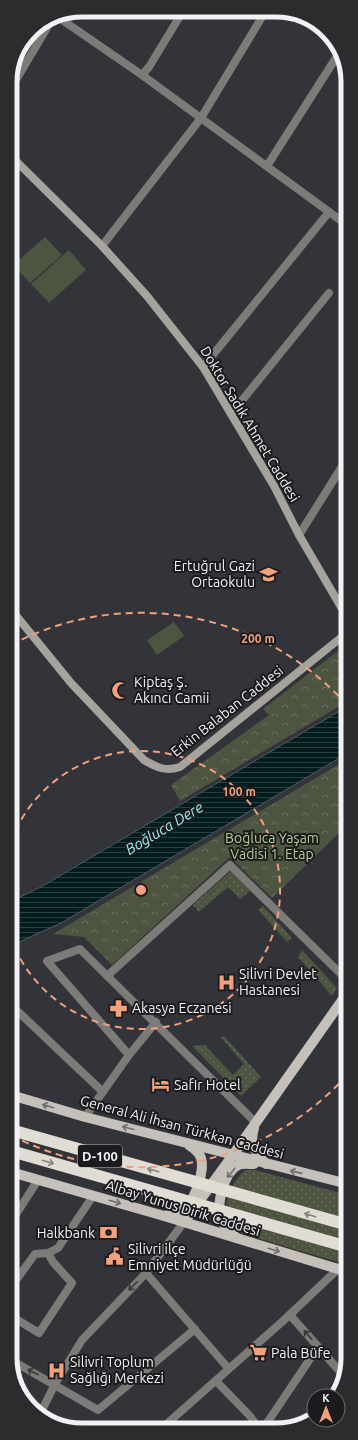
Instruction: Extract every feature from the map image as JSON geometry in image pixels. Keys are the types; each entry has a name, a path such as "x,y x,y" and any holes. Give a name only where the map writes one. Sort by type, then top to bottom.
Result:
{"highway":[{"name":"D-100","path":"17,1132 341,1223"},
{"name":"D-100","path":"17,1153 341,1245"}],"main road":[{"path":"184,1222 234,1155 255,1122 341,1002"},
{"name":"General Ali İhsan Türkkan Caddesi","path":"17,1097 188,1144 341,1182"},
{"path":"255,1122 252,1142 255,1153 266,1164"},
{"path":"164,1216 181,1211 187,1207 197,1189 202,1173 202,1160 198,1151 188,1144"},
{"path":"237,1238 221,1218 220,1205 223,1186 229,1173 239,1165 266,1164"},
{"name":"Albay Yunus Dirik Caddesi","path":"17,1174 164,1216 341,1270"}],"street":[{"path":"142,75 149,67 179,17"},
{"path":"102,246 201,118 262,17"},
{"path":"61,21 142,75 341,221"},
{"path":"17,78 47,27"},
{"path":"267,166 321,83 336,57"},
{"name":"Doktor Sadık Ahmet Caddesi","path":"17,162 102,246 147,296 203,367 274,486 299,535 341,607"},
{"path":"203,367 329,212"},
{"path":"231,414 330,293"},
{"path":"299,535 341,468"},
{"name":"Erkin Balaban Caddesi","path":"17,616 72,683 144,760 158,768 171,770 180,767 341,638"},
{"path":"107,976 230,865 341,974"},
{"path":"129,1055 47,961 80,949 156,1022 255,1122"},
{"path":"17,1012 103,1092"},
{"path":"86,1117 129,1055 156,1022"},
{"path":"17,1213 38,1180"},
{"path":"17,1279 35,1254 48,1253 58,1248 93,1196"},
{"path":"42,1410 55,1384 82,1340 146,1273 184,1222"},
{"path":"17,1320 39,1333 72,1283 53,1262 48,1253"},
{"path":"146,1273 228,1368"},
{"path":"168,1423 216,1381 228,1368 341,1273"},
{"path":"290,1315 340,1371"},
{"path":"18,1364 98,1410 194,1330"},
{"path":"263,1423 318,1347"},
{"path":"216,1381 255,1423"}],"green space":[{"path":"45,237 62,255 30,283 17,269 17,262"},
{"path":"69,250 86,270 49,303 31,284"},
{"path":"174,622 184,636 157,655 147,640"},
{"path":"341,648 341,705 180,801 171,785 269,715 263,709"},
{"name":"Boğluca Yaşam Vadisi 1. Etap","path":"341,763 341,831 272,898 230,857 112,965 84,937 53,934"},
{"path":"231,871 250,891 240,899 228,887 199,912 193,905"},
{"path":"263,906 292,938 287,942 258,910"},
{"path":"302,950 337,988 332,996 298,957"},
{"path":"224,1036 261,1077 241,1096 192,1046 205,1045 233,1075 244,1064 221,1037"},
{"path":"245,1170 255,1170 341,1193 341,1263 241,1233 229,1221 226,1212 229,1192"}],"water":[{"name":"Boğluca Dere","path":"341,710 341,757 61,923 17,943 17,899 41,887"}],"place":[{"name":"Ertuğrul Gazi Ortaokulu","path":"268,574"},
{"name":"Kiptaş Ş. Akıncı Camii","path":"121,690"},
{"name":"Silivri Devlet Hastanesi","path":"226,982"},
{"name":"Akasya Eczanesi","path":"119,1008"},
{"name":"Safir Hotel","path":"161,1085"},
{"name":"Halkbank","path":"108,1233"},
{"name":"Silivri ilçe Emniyet Müdürlüğü","path":"115,1257"},
{"name":"Pala Büfe","path":"258,1353"},
{"name":"Silivri Toplum Sağlığı Merkezi","path":"57,1370"}]}
